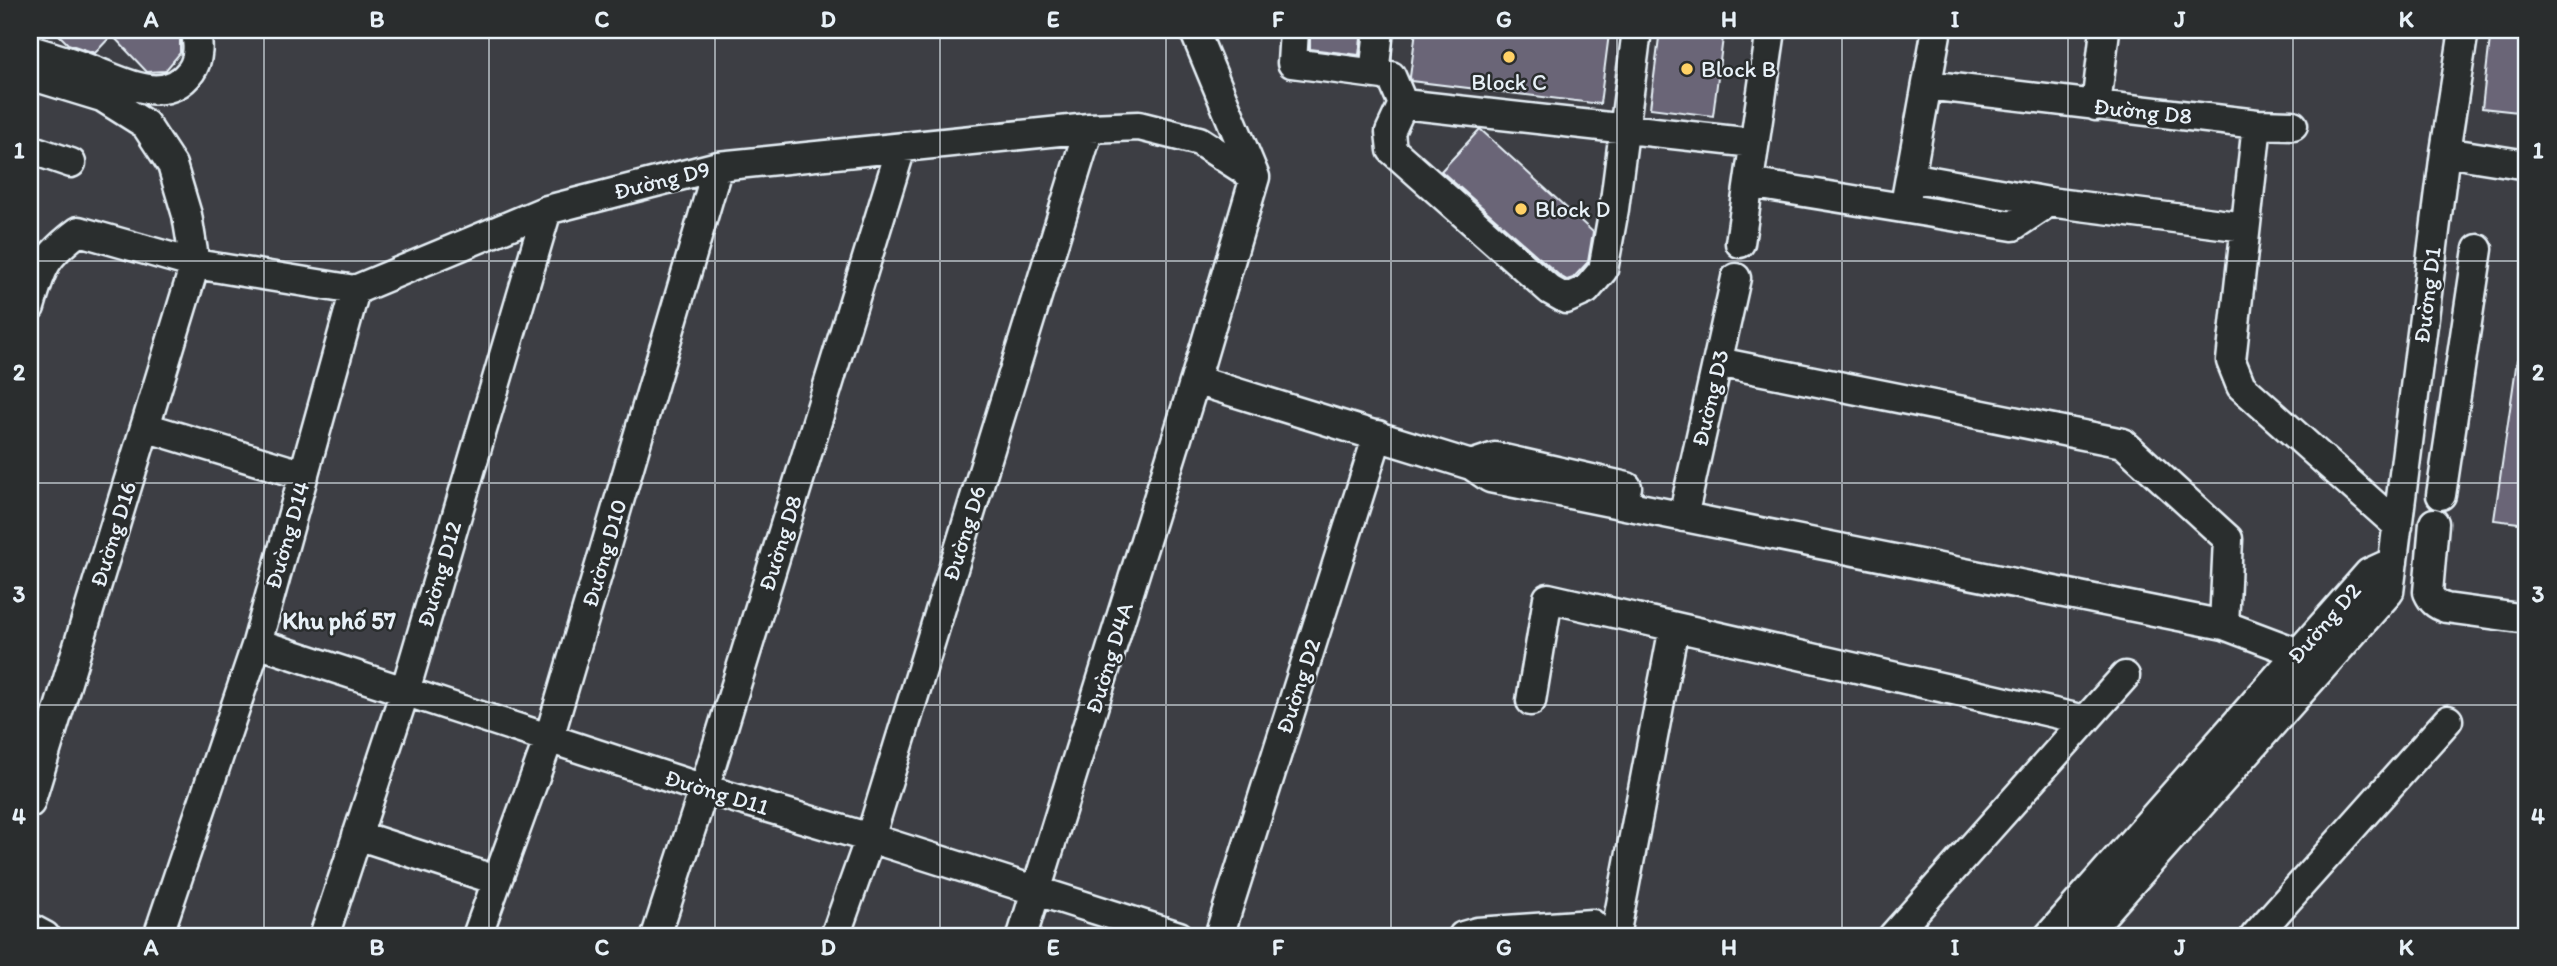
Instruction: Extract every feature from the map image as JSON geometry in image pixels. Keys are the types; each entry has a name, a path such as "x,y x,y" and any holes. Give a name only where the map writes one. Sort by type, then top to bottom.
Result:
{"street":[{"path":"30,50 134,88 152,90 170,86 186,77 193,68 198,52 195,30"},
{"path":"1194,30 1255,177"},
{"path":"1294,30 1292,63 1391,76 1403,104 1390,132 1392,150 1550,290 1566,299 1586,290 1603,270 1615,209 1637,30"},
{"path":"1374,74 1378,30"},
{"path":"1740,243 1771,30"},
{"path":"2096,106 2105,30"},
{"name":"Đường D1","path":"2393,562 2403,512 2445,152 2464,30"},
{"path":"1905,208 1936,34"},
{"path":"30,75 102,97 145,124 172,165 187,215 195,264"},
{"name":"Đường D8","path":"1927,85 2257,124 2293,125"},
{"path":"1403,104 1753,144"},
{"path":"2257,124 2231,361 2235,375 2241,386 2403,512 2418,521 2434,523 2440,521 2446,505 2441,495 2426,490 2416,495 2403,512"},
{"name":"Đường D9","path":"355,290 547,210 718,166 1089,128 1139,126 1199,141 1255,177"},
{"name":"Đường D6","path":"835,936 870,838 1089,128"},
{"name":"Đường D8","path":"656,936 704,789 901,148"},
{"path":"30,149 71,163"},
{"path":"2445,152 2527,165"},
{"name":"Đường D10","path":"477,936 549,738 718,166"},
{"name":"Đường D4A","path":"1022,936 1195,380 1255,177"},
{"path":"1910,177 2049,202 2245,227"},
{"path":"1749,183 2012,226 2049,202"},
{"name":"Đường D12","path":"324,936 405,691 547,210"},
{"path":"30,307 42,267 57,247 79,231 195,264 355,290"},
{"path":"2441,495 2478,249"},
{"name":"Đường D16","path":"30,803 195,264"},
{"name":"Đường D3","path":"1685,509 1736,278"},
{"name":"Đường D14","path":"158,936 257,643 355,290"},
{"path":"1718,362 2123,443 2228,538 2224,616"},
{"path":"1195,380 1471,465 1495,457 1685,509 2224,616 2332,656"},
{"path":"145,427 304,475"},
{"name":"Đường D2","path":"1219,936 1378,435"},
{"path":"2434,523 2428,592 2432,600 2446,608 2527,620"},
{"name":"Đường D2","path":"2049,936 2369,573 2393,562"},
{"name":"Đường D2","path":"2084,936 2389,592 2393,562"},
{"path":"1531,701 1548,598 2085,720"},
{"path":"1462,936 1477,932 1603,930 1674,627"},
{"name":"Đường D11","path":"257,643 704,789 870,838 1179,936"},
{"path":"1908,931 2125,676"},
{"path":"2255,936 2448,720"},
{"path":"357,835 496,880"},
{"path":"30,928 45,936"}],"building":[{"path":"54,30 176,30 180,38 180,53 165,71 147,72 112,35 95,53 68,44"},
{"path":"1310,30 1362,30 1359,55 1310,49"},
{"name":"Block C","path":"1416,30 1574,30 1609,34 1600,104 1411,81"},
{"name":"Block B","path":"1660,30 1724,30 1713,116 1650,108"},
{"path":"2491,30 2527,30 2527,113 2482,108"},
{"name":"Block D","path":"1480,129 1593,232 1588,262 1573,278 1567,280 1560,276 1441,171"},
{"path":"2517,360 2527,360 2527,524 2494,520"}],"place":[{"name":"Block C","path":"1509,57"},
{"name":"Block B","path":"1687,69"},
{"name":"Block D","path":"1521,209"}],"district":[{"name":"Khu phố 57","path":"339,620"}]}
